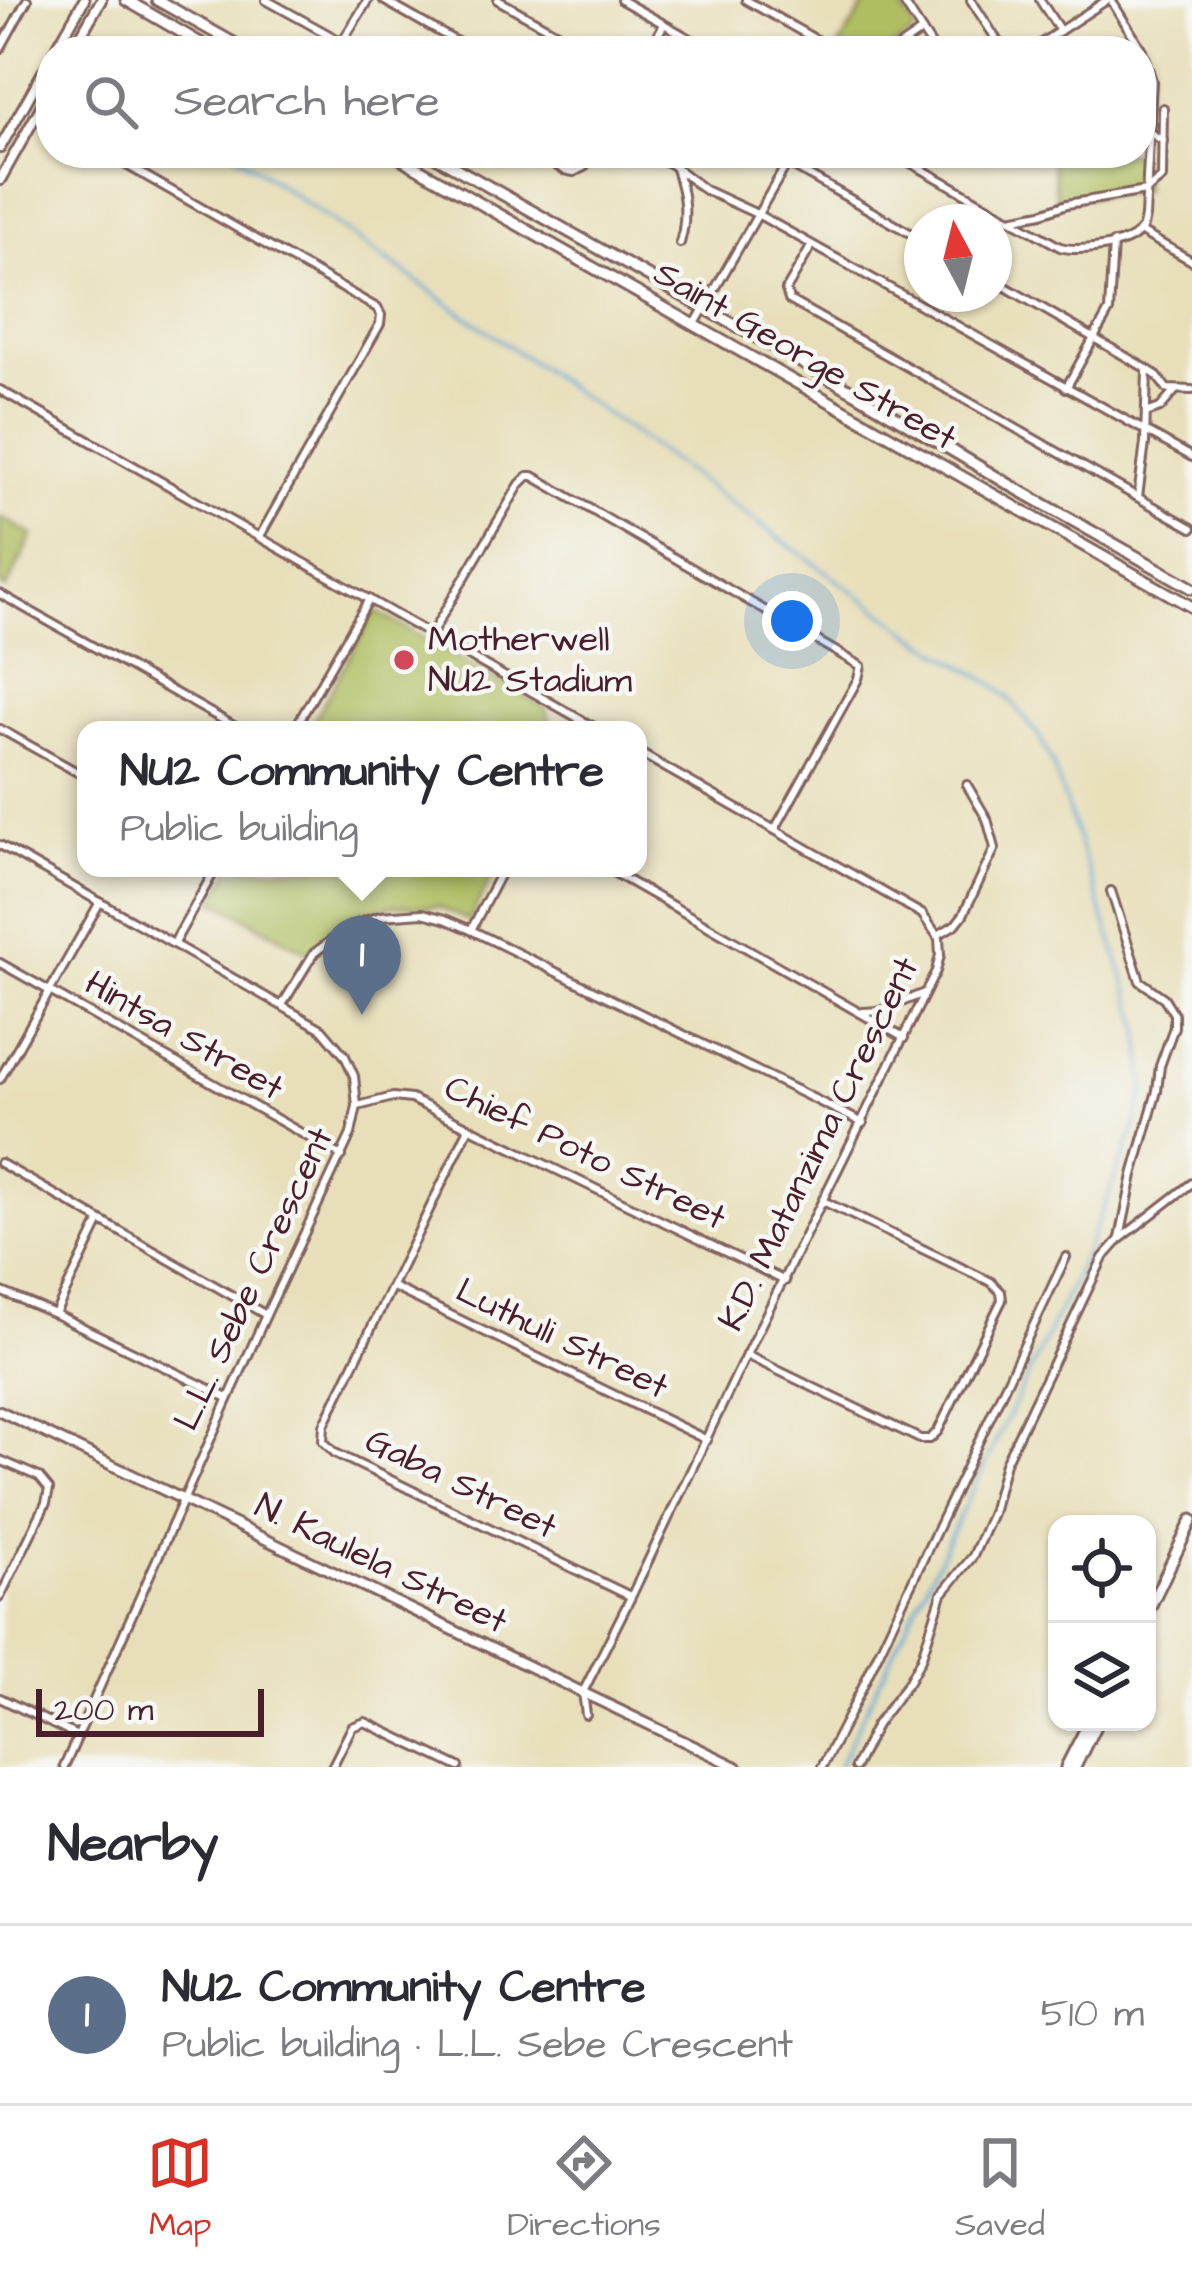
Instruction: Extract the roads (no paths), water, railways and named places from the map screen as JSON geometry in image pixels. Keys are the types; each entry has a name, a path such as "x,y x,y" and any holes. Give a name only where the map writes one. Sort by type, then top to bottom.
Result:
{"main road":[{"path":"126,0 188,36"},
{"path":"157,0 221,36"},
{"name":"Saint George Street","path":"418,168 1192,608"},
{"name":"Saint George Street","path":"456,168 1192,588"},
{"path":"1156,1594 1192,1520"},
{"path":"1071,1767 1089,1731"}],"street":[{"path":"0,49 27,0"},
{"path":"63,36 84,0"},
{"path":"80,36 100,0"},
{"path":"266,0 329,36"},
{"path":"347,36 368,0"},
{"path":"383,0 447,36"},
{"path":"498,0 563,36"},
{"path":"621,0 685,36"},
{"path":"746,0 810,36"},
{"path":"902,0 925,36"},
{"path":"971,0 994,36"},
{"path":"1040,0 1060,31"},
{"path":"1052,36 1109,0 1135,36"},
{"path":"657,36 664,24"},
{"path":"914,36 922,31"},
{"path":"0,148 36,84"},
{"path":"1012,219 1146,191 1162,178 1163,108"},
{"path":"0,180 36,116"},
{"path":"1156,138 1163,145"},
{"path":"1156,145 1163,145"},
{"path":"131,168 377,308 380,323 260,538"},
{"path":"676,168 705,190 758,214 1192,457"},
{"path":"676,168 686,222 680,243"},
{"path":"695,324 785,168"},
{"path":"797,168 904,230"},
{"path":"921,168 984,204"},
{"path":"1141,232 1147,168"},
{"path":"1156,168 1162,174"},
{"path":"1012,220 1068,249 1086,250 1141,232"},
{"path":"1141,232 1192,260"},
{"path":"1066,388 1110,307 1113,243"},
{"path":"812,245 786,290 789,300 1192,528"},
{"path":"1012,290 1147,369 1164,388 1192,390"},
{"path":"1138,497 1147,369"},
{"path":"0,390 583,721"},
{"path":"1146,413 1168,401 1175,391"},
{"path":"430,636 520,484 533,476 861,666 775,830"},
{"path":"0,593 225,721"},
{"path":"299,721 369,599"},
{"path":"0,729 77,772"},
{"name":"K.D. Matanzima Crescent","path":"583,1692 939,962 938,935 922,914 647,757"},
{"path":"938,935 960,920 995,848 988,820 967,785"},
{"name":"L.L. Sebe Crescent","path":"0,845 322,1029 346,1056 357,1106 342,1156 64,1767"},
{"path":"174,944 211,877"},
{"path":"471,931 498,877"},
{"path":"621,877 904,1038"},
{"path":"1112,891 1141,980 1164,998 1174,1014 1120,1239"},
{"path":"0,1079 100,902"},
{"path":"282,1005 314,953 352,926 380,916 423,913 471,931 862,1123"},
{"name":"Hintsa Street","path":"0,962 342,1156"},
{"path":"860,1012 880,1011 926,993"},
{"name":"Chief Poto Street","path":"357,1106 403,1097 418,1102 785,1281"},
{"name":"Gaba Street","path":"469,1128 322,1436 335,1453 632,1597"},
{"path":"0,1163 266,1315"},
{"path":"855,1767 876,1725 921,1659 942,1594 973,1556 1009,1455 1103,1258 1192,1183"},
{"path":"746,1355 920,1439 930,1439 938,1431 1002,1300 1001,1292 991,1282 824,1202"},
{"path":"55,1314 100,1221"},
{"path":"822,1767 1066,1257"},
{"name":"Luthuli Street","path":"392,1287 707,1440"},
{"path":"0,1292 228,1399"},
{"name":"N. Kaulela Street","path":"0,1411 737,1767"},
{"path":"0,1460 44,1480 49,1489 0,1598"},
{"path":"583,1692 586,1715"},
{"path":"0,1698 77,1736"},
{"path":"332,1767 349,1731 360,1722 460,1767"}],"waterway":[{"path":"255,168 921,640 994,685 1039,736 1053,765 1140,1025 1145,1089 1132,1136 1075,1278 838,1767"}],"place":[{"name":"Motherwell NU2 Stadium","path":"404,660"},
{"name":"NU2 Community Centre","path":"362,1015"}]}
